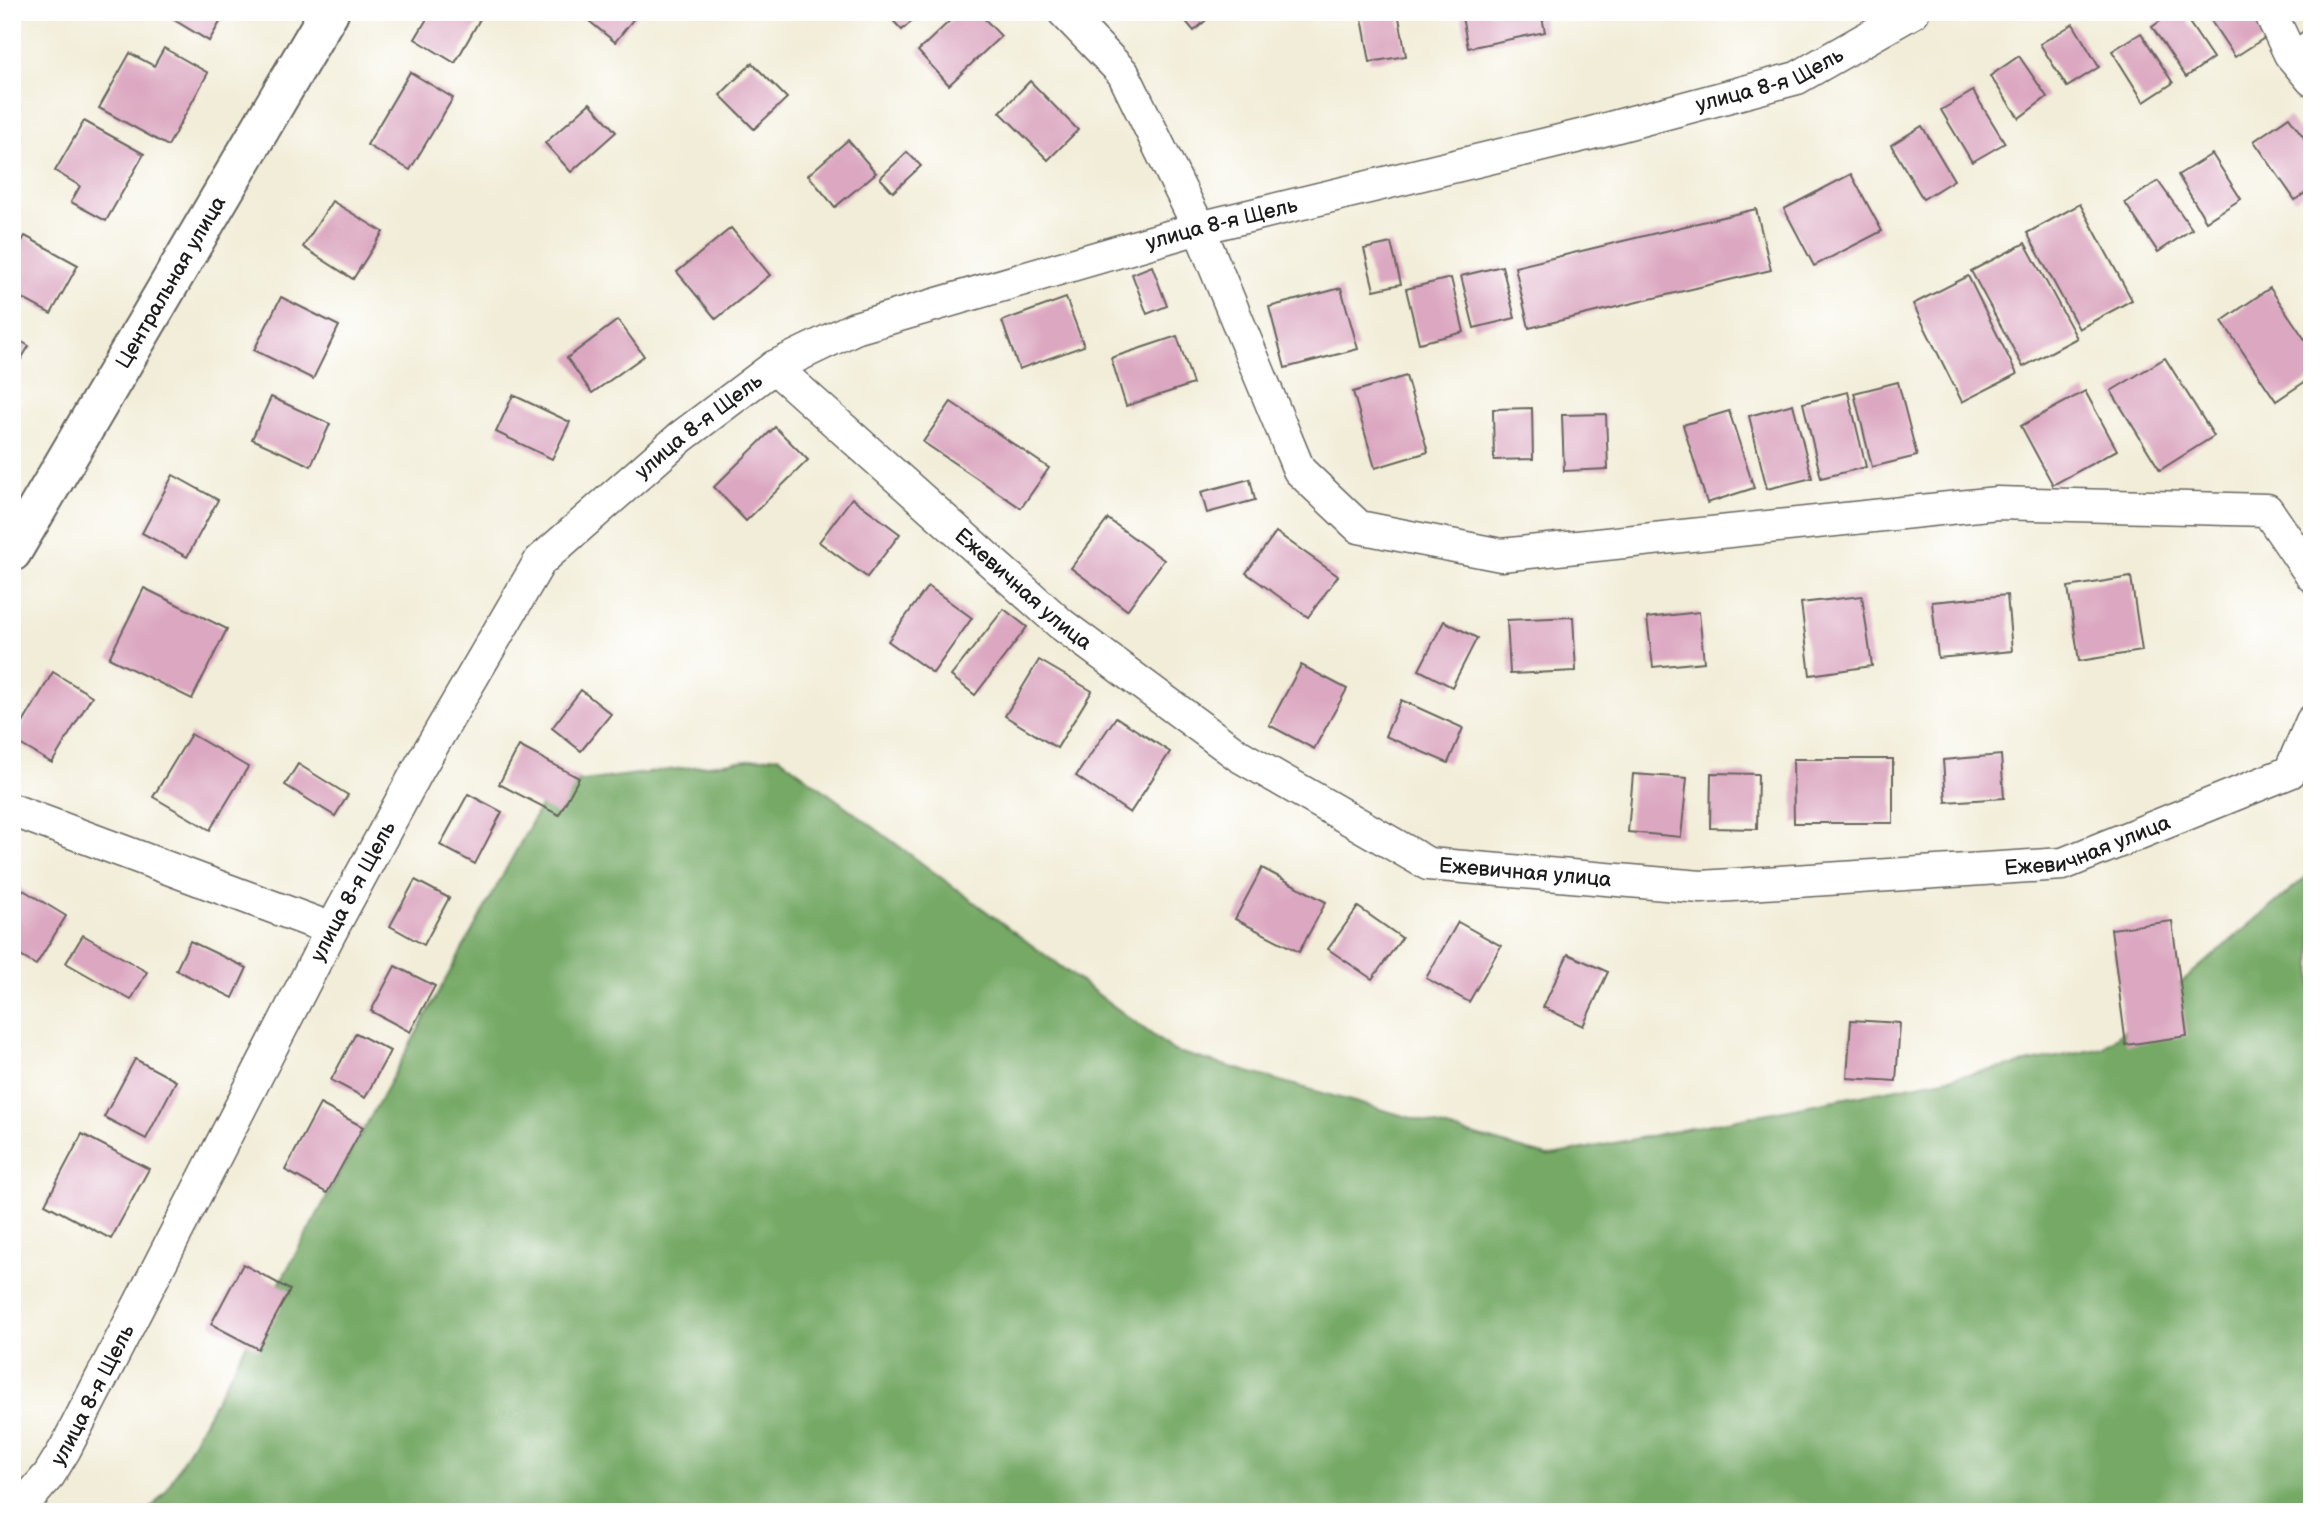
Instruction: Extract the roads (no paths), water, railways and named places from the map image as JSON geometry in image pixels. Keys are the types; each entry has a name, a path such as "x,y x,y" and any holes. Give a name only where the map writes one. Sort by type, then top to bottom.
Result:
{"street":[{"name":"Центральная улица","path":"12,552 329,12"},
{"path":"1064,12 1123,74 1199,228 1299,470 1359,527 1501,555 1997,503 2267,510 2312,576"},
{"name":"улица 8-я Щель","path":"17,1512 49,1475 65,1449 332,929 418,771 540,561 681,437 774,367 855,328 1199,228 1584,135 1797,78 1913,12"},
{"path":"2270,12 2301,45 2312,79"},
{"name":"Ежевичная улица","path":"774,367 1060,624 1238,755 1428,864 1701,887 2063,864 2290,772 2312,721"},
{"path":"12,810 332,929"}]}
